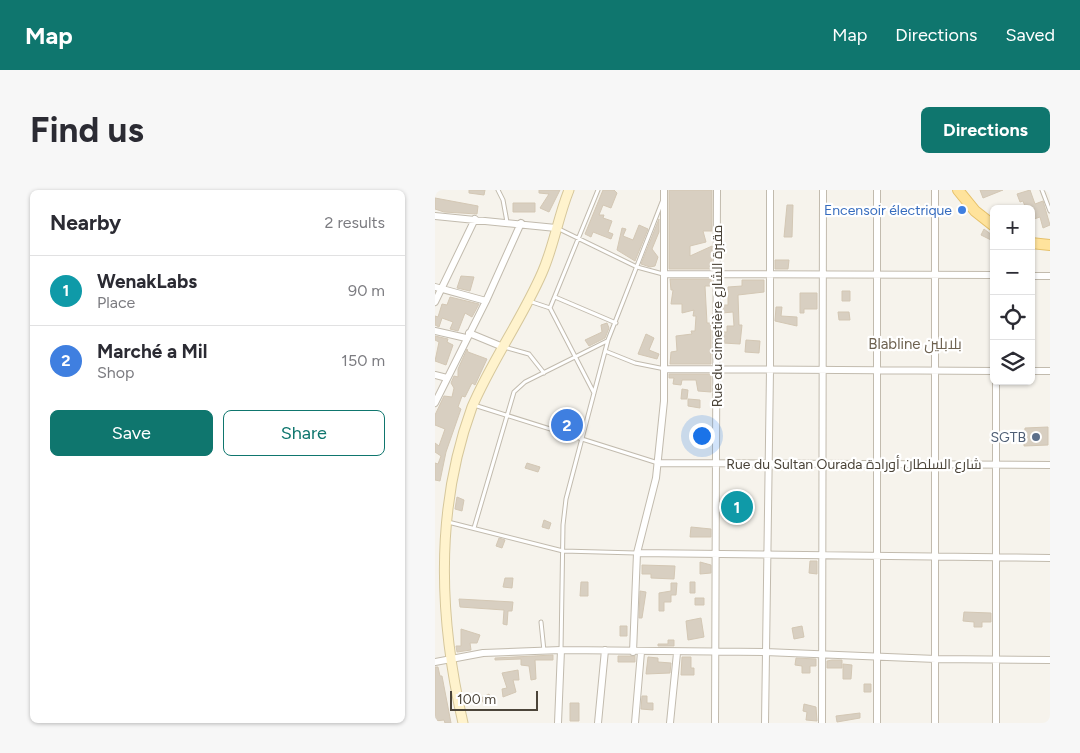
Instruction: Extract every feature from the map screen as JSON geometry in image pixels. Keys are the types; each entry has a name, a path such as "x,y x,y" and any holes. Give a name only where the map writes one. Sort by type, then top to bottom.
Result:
{"main road":[{"path":"958,190 975,211 990,223"},
{"path":"1035,243 1050,245"}],"street":[{"path":"463,723 450,658 444,594 443,521 456,456 473,404 529,300 547,260 569,190"},
{"name":"Rue du cimetière مقبرة الشارع","path":"715,723 718,370 717,190"},
{"path":"765,723 770,370 770,190"},
{"path":"822,723 823,190"},
{"path":"877,190 877,723"},
{"path":"935,190 937,371 935,723"},
{"path":"633,652 637,553 658,463 666,369 664,193"},
{"path":"435,216 521,223 556,228"},
{"path":"435,302 439,288 475,220"},
{"path":"435,403 467,335 486,301 521,223"},
{"path":"664,274 990,275"},
{"path":"1035,276 1050,276"},
{"path":"439,288 486,301"},
{"path":"435,331 467,335 503,347"},
{"path":"666,369 990,371"},
{"path":"1035,371 1050,372"},
{"path":"435,375 447,378"},
{"path":"996,385 996,723"},
{"name":"Rue du Sultan Ourada شارع السلطان أورادة","path":"658,463 1050,465"},
{"path":"637,553 1050,558"},
{"path":"435,662 483,653 561,650 677,653 765,652 936,659 1050,660"},
{"path":"557,723 561,650"},
{"path":"598,723 605,650"},
{"path":"635,723 641,652"},
{"path":"670,723 677,653"}],"lane":[{"path":"498,190 503,200 507,222"},
{"path":"594,394 573,357 551,308 598,190"},
{"path":"1042,190 1050,211"},
{"path":"561,650 566,499 608,340 664,193"},
{"path":"556,228 637,267 654,273 664,274"},
{"path":"555,297 616,323"},
{"path":"529,300 551,308"},
{"path":"474,528 514,392 525,382 608,340"},
{"path":"503,347 530,355 544,373"},
{"path":"605,351 635,363 666,369"},
{"path":"473,404 507,417 658,463"},
{"path":"443,521 563,551 637,553"},
{"path":"541,622 544,651"}],"building":[{"path":"469,190 485,190 484,195 469,193"},
{"path":"539,190 560,190 549,212 540,208 549,194 539,193"},
{"path":"603,190 614,190 617,193 611,208 603,205 599,215 604,215 603,218 612,221 608,232 613,234 611,239 593,232 591,237 585,234"},
{"path":"669,190 712,190 712,231 703,231 706,242 690,246 690,256 712,246 712,269 669,269"},
{"path":"980,190 1003,190 983,198"},
{"path":"1030,190 1035,204 1043,201 1050,225 1043,228 1040,217 1035,219 1035,205 1024,205 1023,201 1020,202 1017,194"},
{"path":"435,198 478,206 477,214 444,212 435,209"},
{"path":"513,203 535,203 535,212 513,212"},
{"path":"787,205 793,205 792,237 784,237"},
{"path":"659,219 659,232 652,249 658,257 655,266 650,267 641,264"},
{"path":"639,225 648,229 635,261 617,250 622,228 626,229 623,236 633,240"},
{"path":"984,229 990,234 990,240 981,235"},
{"path":"775,260 789,260 788,269 775,269"},
{"path":"461,276 474,277 470,291 457,288"},
{"path":"670,279 711,279 712,286 705,286 707,323 711,323 711,364 670,364 671,352 677,351 676,336 692,334 691,331 695,331 696,316 693,316 694,310 682,313 682,304 671,304 673,290 671,290"},
{"path":"742,280 764,280 764,292 738,295 739,325 742,325 740,344 723,343 721,332 727,332 727,326 734,326 733,312 722,313 722,305 728,305 728,287 742,286"},
{"path":"842,291 850,291 850,301 842,301"},
{"path":"800,293 817,293 817,309 804,309 804,313 800,313"},
{"path":"450,297 479,304 472,317 465,313 458,331 450,329 453,322 442,318 439,327 435,325 435,316 438,317 442,304 447,305"},
{"path":"776,307 782,307 781,316 797,317 797,326 775,321"},
{"path":"838,312 849,312 850,320 839,320"},
{"path":"607,323 609,328 605,338 589,346 585,340 602,332 601,325"},
{"path":"646,334 654,338 649,350 659,354 657,359 638,354"},
{"path":"435,336 448,339 447,342 453,345 446,365 435,361 439,342 435,340"},
{"path":"746,340 760,341 759,353 745,352"},
{"path":"467,349 468,352 487,359 475,385 472,383 465,397 462,396 458,407 461,409 446,452 440,481 435,480 435,463 438,464 441,456 435,452 435,443 439,446 445,429 435,425 435,415 444,396 452,397 454,388 451,383 454,376 458,377 458,369"},
{"path":"669,374 711,374 711,392 698,391 696,380 682,380 681,385 673,384 674,378 669,378"},
{"path":"682,389 688,390 687,399 681,399"},
{"path":"688,399 700,400 700,408 688,406"},
{"name":"SGTB","path":"1048,427 1048,445 1024,446 1025,428"},
{"path":"527,463 540,467 538,472 525,468"},
{"path":"457,497 464,500 462,511 455,509"},
{"path":"729,499 747,501 745,515 727,512"},
{"path":"544,520 551,523 549,529 542,527"},
{"path":"691,527 711,529 711,537 690,537"},
{"path":"499,538 505,540 502,548 496,546"},
{"path":"810,561 817,561 817,574 809,573"},
{"path":"700,562 711,565 711,573 700,574"},
{"path":"642,565 675,566 674,579 651,578 651,574 642,574"},
{"path":"505,578 513,578 512,588 503,587"},
{"path":"581,582 588,582 588,596 580,596"},
{"path":"690,582 695,582 695,593 690,593"},
{"path":"671,583 677,583 676,595 671,595 671,602 664,602 664,611 659,611 659,593 671,591"},
{"path":"640,591 646,592 642,618 639,618"},
{"path":"695,598 704,598 704,605 695,605"},
{"path":"459,599 513,602 512,611 508,611 507,625 503,624 504,610 460,607"},
{"path":"964,612 991,613 991,622 982,622 982,627 974,627 974,622 963,621"},
{"path":"701,618 704,637 688,640 686,621"},
{"path":"620,626 627,626 627,636 620,636"},
{"path":"802,626 804,637 794,639 792,628"},
{"path":"461,629 480,635 477,643 470,643 471,650 457,652 456,646 461,646"},
{"path":"668,640 674,640 674,646 658,646 658,644 668,644"},
{"path":"553,655 553,660 535,660 536,679 531,680 529,666 521,665 521,659 495,660 495,658"},
{"path":"618,656 635,656 635,662 618,662"},
{"path":"648,657 658,658 658,662 671,663 670,673 646,674"},
{"path":"682,657 691,657 691,668 694,668 694,675 681,675"},
{"path":"796,658 816,659 816,666 810,666 810,673 802,673 802,666 795,665"},
{"path":"842,660 842,668 827,668 827,661"},
{"path":"843,664 852,665 851,679 843,679"},
{"path":"435,667 438,667 440,676 442,676 451,723 445,723 444,720 435,721"},
{"path":"518,670 519,680 513,680 516,692 503,697 502,689 507,688 502,673"},
{"path":"864,684 871,684 871,692 864,692"},
{"path":"489,694 492,701 484,704 481,698"},
{"path":"642,696 647,696 647,703 653,703 653,710 641,709"},
{"path":"570,703 579,703 579,721 570,721"},
{"path":"804,704 816,707 817,721 806,720 807,712 803,711"},
{"path":"860,713 860,718 837,722 836,716"}],"place":[{"name":"Encensoir électrique","path":"962,210"},
{"name":"Marché a Mil","path":"567,425"},
{"name":"SGTB","path":"1036,437"},
{"name":"WenakLabs","path":"737,507"}],"district":[{"name":"Blabline بلابلين","path":"915,344"}]}
